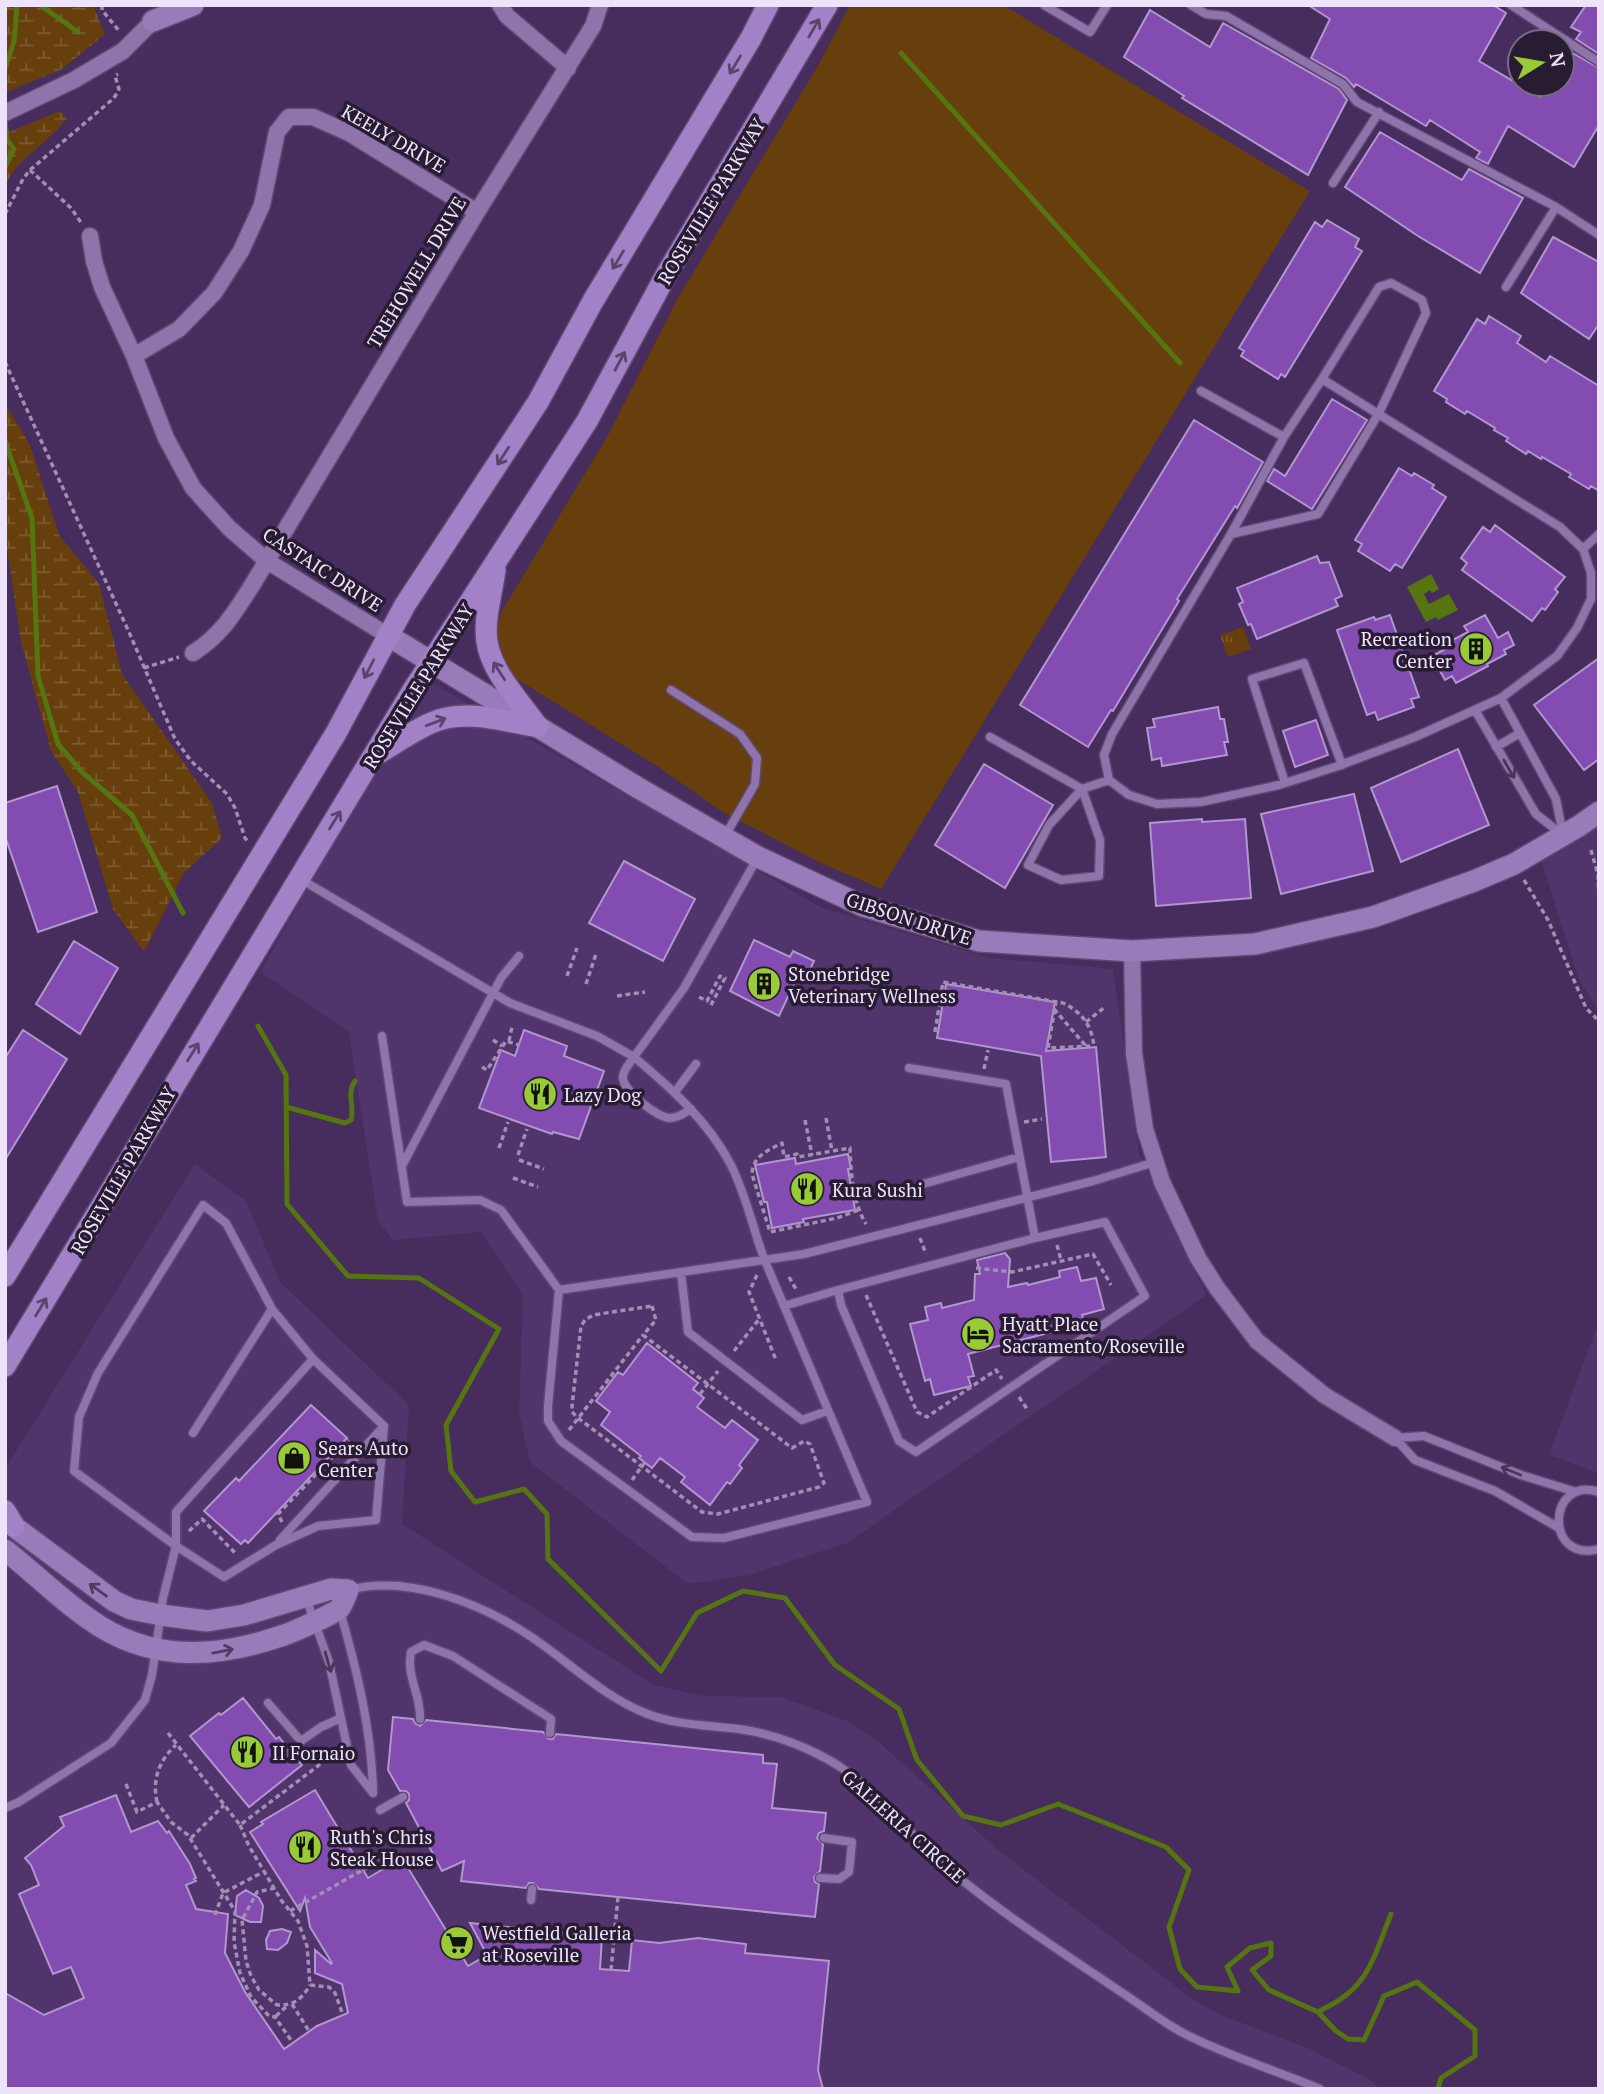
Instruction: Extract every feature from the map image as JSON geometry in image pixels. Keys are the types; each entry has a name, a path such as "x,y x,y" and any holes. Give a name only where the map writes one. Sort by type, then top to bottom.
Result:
{"main road":[{"path":"5,1276 336,733 412,593 538,402 593,301 751,38 768,5"},
{"name":"ROSEVILLE PARKWAY","path":"5,1366 430,662 496,565 587,421 666,275 827,5"},
{"path":"496,565 486,632 487,646 494,665 538,727"},
{"path":"376,754 445,718 468,716 538,727"}],"street":[{"path":"5,113 74,80 123,51 153,20 193,5"},
{"path":"500,5 507,16 568,68"},
{"name":"TREHOWELL DRIVE","path":"193,653 212,641 226,626 267,561 477,212 568,68 593,26 600,5"},
{"name":"KEELY DRIVE","path":"134,356 179,329 214,293 241,251 262,205 277,132 289,117 313,117 349,133 477,212"},
{"name":"CASTAIC DRIVE","path":"90,236 102,287 134,356 166,438 193,488 229,528 267,561 387,635"},
{"name":"GIBSON DRIVE","path":"387,635 758,857 863,906 979,941 1132,950 1255,944 1373,917 1474,881 1514,864 1599,812"},
{"path":"1132,950 1132,1017 1136,1072 1145,1129 1155,1162 1205,1271 1257,1341 1324,1395 1395,1438"},
{"name":"GALLERIA CIRCLE","path":"8,1519 114,1601 131,1609 207,1621 244,1615 281,1602 339,1590"},
{"path":"5,1550 103,1629 136,1643 183,1654 213,1654 293,1632 339,1610 339,1590"}],"lane":[{"path":"1044,5 1090,32 1107,5"},
{"path":"1191,5 1206,14 1226,16 1343,84 1357,102 1556,207 1599,235"},
{"path":"1511,5 1599,62"},
{"path":"1333,183 1379,112"},
{"path":"1506,288 1556,207"},
{"path":"1231,534 1318,514 1379,413 1426,313 1422,300 1391,283 1379,286 1284,437 1231,534 1112,734 1104,755 1109,780 1129,795 1157,804 1201,802 1285,783 1415,737 1501,698 1557,656 1595,599 1591,573 1583,549 1560,527 1379,413 1322,379"},
{"path":"1201,391 1284,437"},
{"path":"1583,549 1599,534"},
{"path":"1285,783 1252,680 1304,663 1342,765"},
{"path":"671,690 740,734 757,758 755,784 724,839"},
{"path":"1501,698 1556,799 1563,836"},
{"path":"1475,710 1536,814 1563,836"},
{"path":"1496,747 1520,733"},
{"path":"990,737 1082,789 1100,840 1099,876 1061,880 1028,865 1049,825 1082,789 1109,780"},
{"path":"691,1109 679,1116 658,1116 629,1092 623,1081 623,1073 684,988 758,857"},
{"path":"299,878 510,1003 597,1036 634,1057 691,1109 730,1162 784,1306 867,1502 724,1538 692,1538 561,1441 548,1421 559,1290 501,1210 480,1200 407,1202 382,1036"},
{"path":"402,1167 502,978 519,956"},
{"path":"675,1092 696,1064"},
{"path":"909,1068 1006,1084 1035,1238"},
{"path":"923,1184 1019,1157"},
{"path":"559,1290 766,1261 845,1245 1093,1181 1155,1162"},
{"path":"203,1205 226,1223 272,1309 313,1359 384,1426 376,1520 318,1526 276,1545 224,1577 176,1546 74,1471 79,1417 98,1373 203,1205"},
{"path":"784,1306 838,1290 1035,1238 1105,1222 1145,1296 916,1452 899,1441 841,1305 838,1290"},
{"path":"681,1273 688,1332 802,1420 827,1410"},
{"path":"193,1433 272,1309"},
{"path":"5,1808 19,1802 111,1743 145,1700 176,1546 176,1512 313,1359"},
{"path":"276,1545 384,1426"},
{"path":"1395,1438 1424,1436 1521,1475 1576,1492 1596,1491 1599,1481"},
{"path":"1395,1438 1415,1460 1495,1491 1559,1528"},
{"path":"1576,1492 1563,1503 1559,1511 1562,1536 1575,1548 1599,1549"},
{"name":"GALLERIA CIRCLE","path":"339,1590 403,1585 437,1593 505,1620 602,1690 648,1714 695,1726 749,1731 807,1749 838,1766 867,1788 938,1859 976,1892 1156,2017 1205,2043 1320,2089"},
{"path":"306,1598 329,1662 351,1765 373,1793 373,1758 339,1610"},
{"path":"421,1719 421,1704 408,1667 411,1652 425,1645 453,1656 551,1719 550,1733"},
{"path":"268,1703 301,1741 321,1727 341,1718"},
{"path":"380,1810 403,1797"},
{"path":"820,1878 839,1879 849,1872 852,1842 824,1838"},
{"path":"531,1900 532,1888"}],"path":[{"path":"102,5 102,10 131,44"},
{"path":"5,214 30,170 114,98 119,89 115,76 124,71"},
{"path":"30,170 71,208 90,236"},
{"path":"5,362 174,739 191,761 227,794 235,808 245,838 262,854"},
{"path":"144,668 193,653"},
{"path":"1591,850 1598,875 1599,902"},
{"path":"1514,864 1548,920 1586,1008 1599,1021"},
{"path":"567,976 576,948"},
{"path":"586,984 596,954"},
{"path":"699,997 707,1001 720,975 724,978 710,1007"},
{"path":"935,1032 943,982 1056,1002 1071,1007 1091,1029 1094,1046 1048,1048 1056,1002"},
{"path":"617,996 645,992"},
{"path":"1086,1022 1105,1007"},
{"path":"1054,1009 1085,1046"},
{"path":"482,1067 487,1070 502,1045 509,1041 512,1027"},
{"path":"492,1040 502,1045"},
{"path":"509,1041 519,1045"},
{"path":"982,1080 988,1050"},
{"path":"826,1118 832,1151"},
{"path":"805,1120 812,1155"},
{"path":"499,1147 508,1122"},
{"path":"517,1154 527,1129"},
{"path":"858,1210 837,1218 770,1232 752,1174 752,1165 760,1156 782,1143 784,1157 850,1148 851,1173 858,1210 863,1215 865,1224 877,1221"},
{"path":"519,1160 544,1169"},
{"path":"513,1178 538,1187"},
{"path":"920,1237 927,1256"},
{"path":"1057,1243 1061,1261"},
{"path":"971,1267 1012,1272 1093,1254 1111,1284"},
{"path":"757,1275 749,1292 776,1360"},
{"path":"866,1295 917,1412 927,1417 996,1370 1027,1409"},
{"path":"561,1441 578,1418 643,1335 656,1320 652,1306 593,1315 585,1320 581,1326 572,1412 578,1418 643,1464 702,1512 711,1514 819,1487 824,1483 810,1444 804,1441 792,1448 643,1335"},
{"path":"733,1352 760,1318"},
{"path":"699,1394 718,1370"},
{"path":"274,1530 283,1523 278,1514 349,1440"},
{"path":"625,1489 643,1464"},
{"path":"176,1546 202,1519 237,1555 246,1549"},
{"path":"168,1733 240,1825 249,1846 298,1921 307,1946 310,1985 304,1995 275,2017"},
{"path":"176,1745 162,1761 154,1782 158,1802 171,1822 191,1838 235,1911 234,1942 240,1973 251,1997 269,2016 275,2017 293,2043"},
{"path":"240,1825 327,1759"},
{"path":"127,1784 137,1812 158,1802"},
{"path":"191,1838 224,1805"},
{"path":"290,1912 382,1859"},
{"path":"215,1916 223,1893 265,1871"},
{"path":"275,1888 257,1892 242,1920 246,1962 259,1990 277,2005 289,2005"},
{"path":"611,1970 618,1897"},
{"path":"310,1985 329,1987 335,1993 343,2015"},
{"path":"289,2005 309,2031"}],"shaded area":[{"path":"1431,574 1439,589 1424,594 1429,604 1449,594 1458,610 1438,620 1436,617 1426,622 1407,587"},
{"path":"422,677 822,908 990,958 1113,969 1139,1154 1206,1295 847,1543 752,1574 688,1584 530,1462 519,1412 523,1295 481,1232 393,1240 378,1221 349,1032 261,972"},
{"path":"1599,817 1599,1011 1579,980 1541,860"},
{"path":"195,1164 246,1201 280,1282 409,1405 402,1524 652,1684 703,1696 781,1697 847,1721 879,1742 998,1850 1191,1998 1221,2015 1310,2049 1365,2077 1381,2089 5,2089 5,1469"},
{"path":"1599,1321 1599,1473 1549,1455"}],"green space":[{"path":"5,5 93,5 105,34 62,69 5,93"},
{"path":"850,5 1003,5 1310,191 881,889 821,863 721,811 660,768 512,676 499,652 496,638 502,611 607,437 679,296 819,64"},
{"path":"59,111 67,118 18,166 5,185 5,134"},
{"path":"5,403 30,445 59,535 99,584 122,674 212,803 222,838 183,874 144,952 113,909 78,792 51,751 21,642 5,535"},
{"path":"1243,627 1251,649 1228,657 1220,635"}],"building":[{"path":"1308,5 1493,5 1506,13 1479,61 1506,77 1506,98 1576,98 1576,55 1599,68 1599,125 1574,167 1508,126 1488,164 1476,158 1480,152 1430,120 1426,126 1356,84 1354,87 1346,78 1311,58 1330,19"},
{"path":"1586,5 1599,5 1599,54 1576,39 1581,32 1571,27"},
{"path":"1150,10 1210,47 1223,23 1339,89 1347,100 1308,175 1182,98 1184,96 1124,57"},
{"path":"1380,132 1462,180 1469,169 1523,198 1480,273 1418,236 1345,187"},
{"path":"1327,220 1359,239 1355,247 1362,251 1285,377 1281,374 1278,379 1241,356 1244,351 1239,348 1315,222 1322,227"},
{"path":"1553,237 1599,262 1599,324 1589,339 1521,293"},
{"path":"1489,316 1521,336 1517,343 1546,362 1550,356 1599,386 1599,491 1591,486 1589,489 1569,477 1571,474 1542,457 1541,459 1528,451 1526,454 1506,441 1508,438 1494,430 1495,428 1467,411 1465,414 1434,391 1477,319 1485,324"},
{"path":"1332,399 1367,420 1312,509 1267,481 1274,469 1285,476"},
{"path":"1194,420 1263,462 1237,508 1235,506 1177,599 1179,601 1113,711 1111,710 1088,747 1020,705"},
{"path":"1399,468 1434,485 1432,488 1446,497 1402,568 1395,564 1390,571 1358,551 1362,544 1355,540"},
{"path":"1495,525 1565,577 1555,589 1558,592 1545,610 1542,608 1532,621 1462,570 1467,563 1461,558 1483,527 1490,532"},
{"path":"1317,556 1320,563 1329,562 1342,596 1335,599 1338,606 1257,639 1239,604 1243,602 1237,588"},
{"path":"1390,615 1419,697 1411,699 1414,707 1378,720 1375,712 1367,715 1337,630 1374,617 1375,620"},
{"name":"Recreation Center","path":"1485,615 1498,638 1508,632 1514,645 1504,650 1506,654 1487,664 1488,666 1456,683 1452,676 1445,680 1435,662 1439,659 1436,654 1447,648 1445,644 1468,632 1464,626"},
{"path":"1599,658 1599,759 1584,770 1534,705"},
{"path":"1218,707 1220,719 1224,719 1227,755 1162,766 1161,758 1152,760 1147,728 1155,727 1153,719"},
{"path":"1316,720 1328,755 1295,767 1283,731"},
{"path":"1458,749 1489,825 1401,862 1371,788"},
{"path":"984,764 1053,805 1005,888 935,845"},
{"path":"57,786 97,912 38,932 5,836 5,803"},
{"path":"1354,794 1373,871 1281,894 1261,814"},
{"path":"1202,819 1202,822 1245,819 1251,898 1156,906 1150,823"},
{"path":"624,861 695,899 663,961 589,923"},
{"name":"Stonebridge Veterinary Wellness","path":"754,940 790,957 793,951 814,961 807,976 799,973 779,1016 730,991"},
{"path":"74,941 118,968 80,1034 36,1004"},
{"path":"946,984 1055,1002 1046,1051 1096,1047 1106,1157 1051,1162 1041,1056 937,1038"},
{"path":"23,1030 67,1059 5,1160 5,1058"},
{"name":"Lazy Dog","path":"524,1030 567,1046 564,1056 604,1071 579,1139 553,1132 552,1134 479,1108 501,1050 515,1056"},
{"name":"Kura Sushi","path":"848,1154 855,1210 803,1219 804,1222 772,1228 755,1165 795,1158 796,1164"},
{"name":"Hyatt Place Sacramento/Roseville","path":"1005,1253 1010,1259 1008,1287 1060,1277 1059,1271 1077,1267 1081,1281 1096,1278 1104,1309 1082,1315 1084,1321 1077,1322 1078,1325 968,1354 974,1376 968,1377 971,1386 934,1395 930,1379 925,1381 910,1324 928,1320 925,1307 941,1303 942,1308 974,1300 975,1274 980,1274 977,1260"},
{"path":"647,1343 698,1383 693,1389 704,1398 697,1407 725,1428 732,1420 758,1440 739,1465 742,1468 730,1484 727,1482 710,1505 681,1482 685,1477 660,1458 652,1468 601,1425 610,1412 596,1401 618,1372 623,1375"},
{"name":"Sears Auto Center","path":"311,1405 347,1438 248,1543 245,1540 241,1544 204,1511 236,1478 239,1481"},
{"name":"II Fornaio","path":"243,1698 276,1739 279,1737 302,1765 249,1807 190,1736"},
{"path":"393,1717 413,1719 420,1726 426,1720 543,1732 549,1739 553,1739 556,1734 763,1755 763,1763 777,1764 772,1808 826,1813 824,1831 819,1833 817,1838 823,1844 820,1871 814,1877 819,1884 815,1917 539,1889 533,1883 529,1883 526,1888 461,1881 464,1861 442,1871 406,1803 409,1794 400,1791 388,1770"},
{"name":"Westfield Galleria at Roseville","path":"315,1790 368,1878 402,1858 468,1966 487,1955 470,1923 602,1937 600,1969 629,1971 632,1940 659,1943 698,1938 746,1944 745,1953 829,1961 818,2070 823,2089 5,2089 5,1993 44,2015 84,1998 71,1967 53,1974 19,1894 39,1885 31,1865 25,1858 64,1826 60,1817 116,1795 131,1832 158,1821 167,1833 169,1831 196,1878 196,1881 186,1885 196,1909 228,1914 225,1953 245,1992 284,2049 317,2026 348,2013 342,1984 315,1973 315,1950 332,1963 310,1927 305,1898 300,1911 250,1832 263,1824 261,1822"},
{"path":"246,1890 259,1898 263,1906 261,1922 250,1922 235,1915 237,1896"},
{"path":"282,1929 291,1932 287,1943 278,1950 267,1949 266,1940 270,1931"}],"waterway":[{"path":"5,69 14,41 17,5"},
{"path":"40,5 78,32"},
{"path":"901,53 1180,363"},
{"path":"5,119 7,140 14,149 5,167"},
{"path":"5,441 32,518 38,676 58,744 82,772 132,815 183,913"},
{"path":"258,1026 286,1075 287,1204 348,1276 419,1278 499,1329 446,1425 451,1471 475,1502 524,1489 547,1514 548,1559 661,1671 697,1613 743,1591 785,1598 835,1665 899,1709 917,1760 963,1816 1001,1825 1058,1804 1166,1847 1189,1870 1169,1927 1180,1969 1197,1987 1238,1991 1227,1967 1250,1948 1271,1943 1271,1956 1252,1970 1269,1990 1318,2012 1348,2039 1364,2040 1384,1996 1417,1982 1475,2030 1475,2056 1441,2078 1438,2089"},
{"path":"286,1107 345,1123 351,1120 351,1091 355,1081"},
{"path":"1318,2012 1343,1998 1362,1979 1374,1958 1391,1914"}],"place":[{"name":"Recreation Center","path":"1476,649"},
{"name":"Stonebridge Veterinary Wellness","path":"764,984"},
{"name":"Lazy Dog","path":"540,1094"},
{"name":"Kura Sushi","path":"807,1189"},
{"name":"Hyatt Place Sacramento/Roseville","path":"978,1334"},
{"name":"Sears Auto Center","path":"294,1458"},
{"name":"II Fornaio","path":"247,1752"},
{"name":"Ruth's Chris Steak House","path":"305,1847"},
{"name":"Westfield Galleria at Roseville","path":"457,1943"}]}
